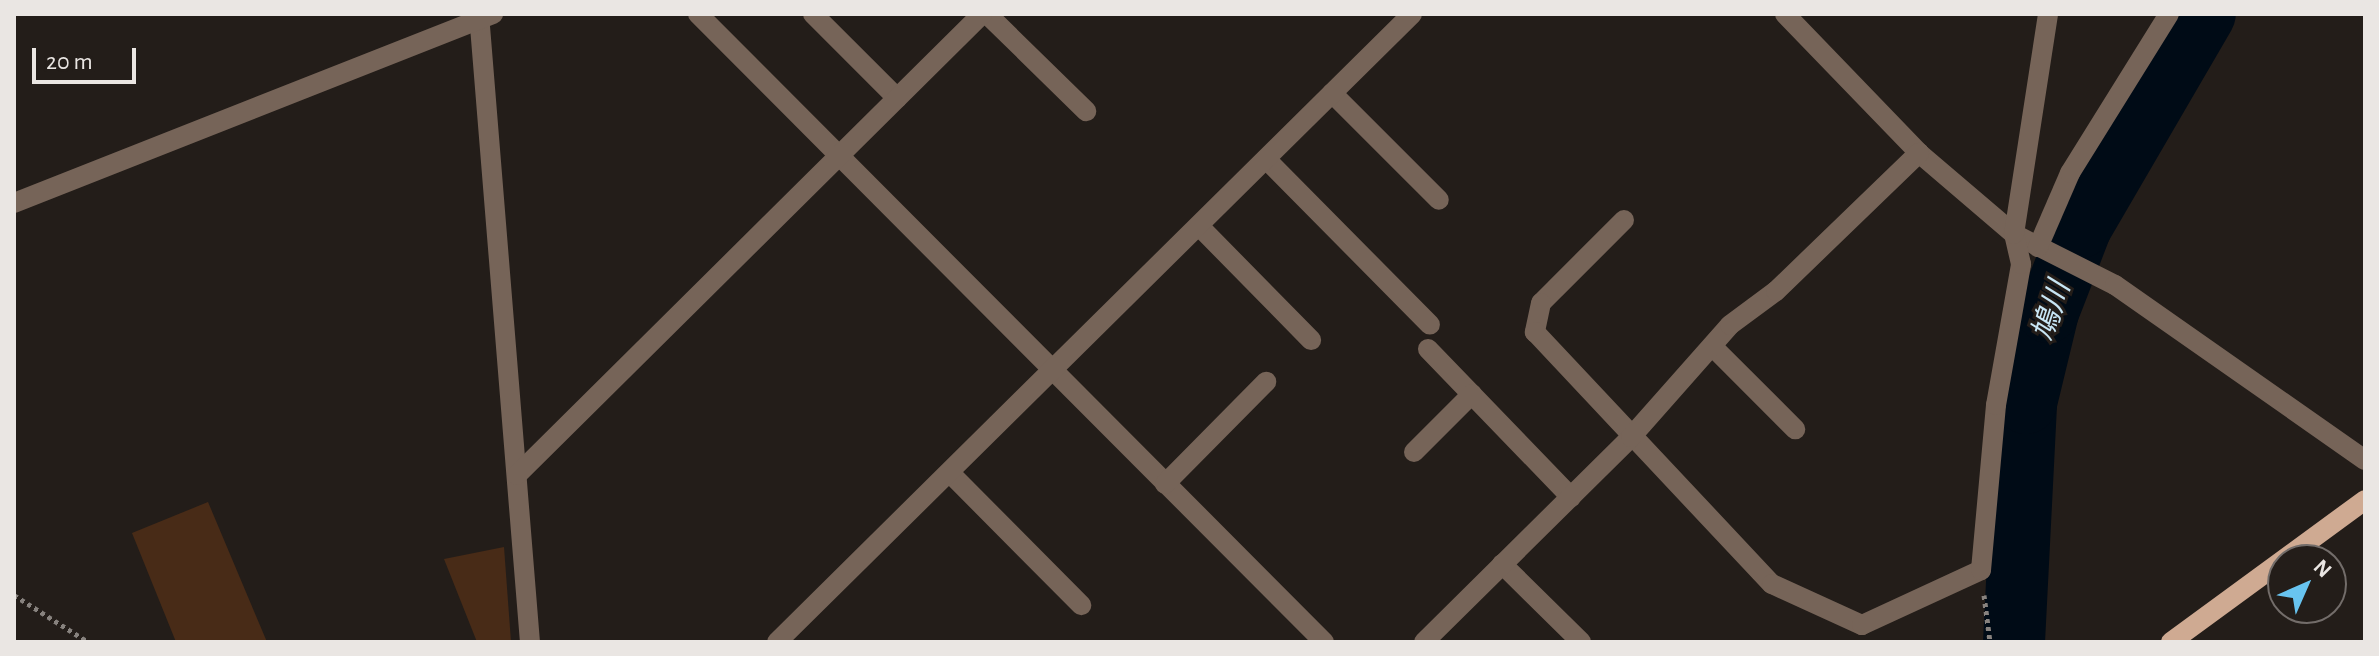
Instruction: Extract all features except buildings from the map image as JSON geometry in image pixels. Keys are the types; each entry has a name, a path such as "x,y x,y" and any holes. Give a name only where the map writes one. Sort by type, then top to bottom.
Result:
{"main road":[{"path":"2171,642 2365,500"}],"street":[{"path":"698,14 1324,642"},
{"path":"813,14 897,98"},
{"path":"517,475 985,14 1086,111"},
{"path":"777,642 951,474 1412,14"},
{"path":"1785,14 1919,153 2014,234 2102,279 2365,460"},
{"path":"1624,220 1541,303 1535,332 1772,584 1862,625 1981,570 1996,405 2021,264 2014,234 2048,14"},
{"path":"2041,249 2070,173 2169,14"},
{"path":"14,203 484,17 530,642"},
{"path":"1332,93 1439,200"},
{"path":"1424,642 1631,437 1714,348 1919,153"},
{"path":"1266,159 1430,325"},
{"path":"1199,226 1311,340"},
{"path":"1714,348 1795,429"},
{"path":"1428,349 1571,497"},
{"path":"1165,484 1266,382"},
{"path":"1414,452 1472,394"},
{"path":"951,474 1081,605"},
{"path":"1502,564 1581,642"}],"path":[{"path":"1981,570 1990,642"},
{"path":"14,595 88,642"}],"shaded area":[{"path":"208,502 267,642 176,642 132,533"},
{"path":"504,547 511,642 477,642 444,559"}],"waterway":[{"name":"鳩川","path":"2014,642 2026,403 2048,312 2081,227 2205,14"}]}
